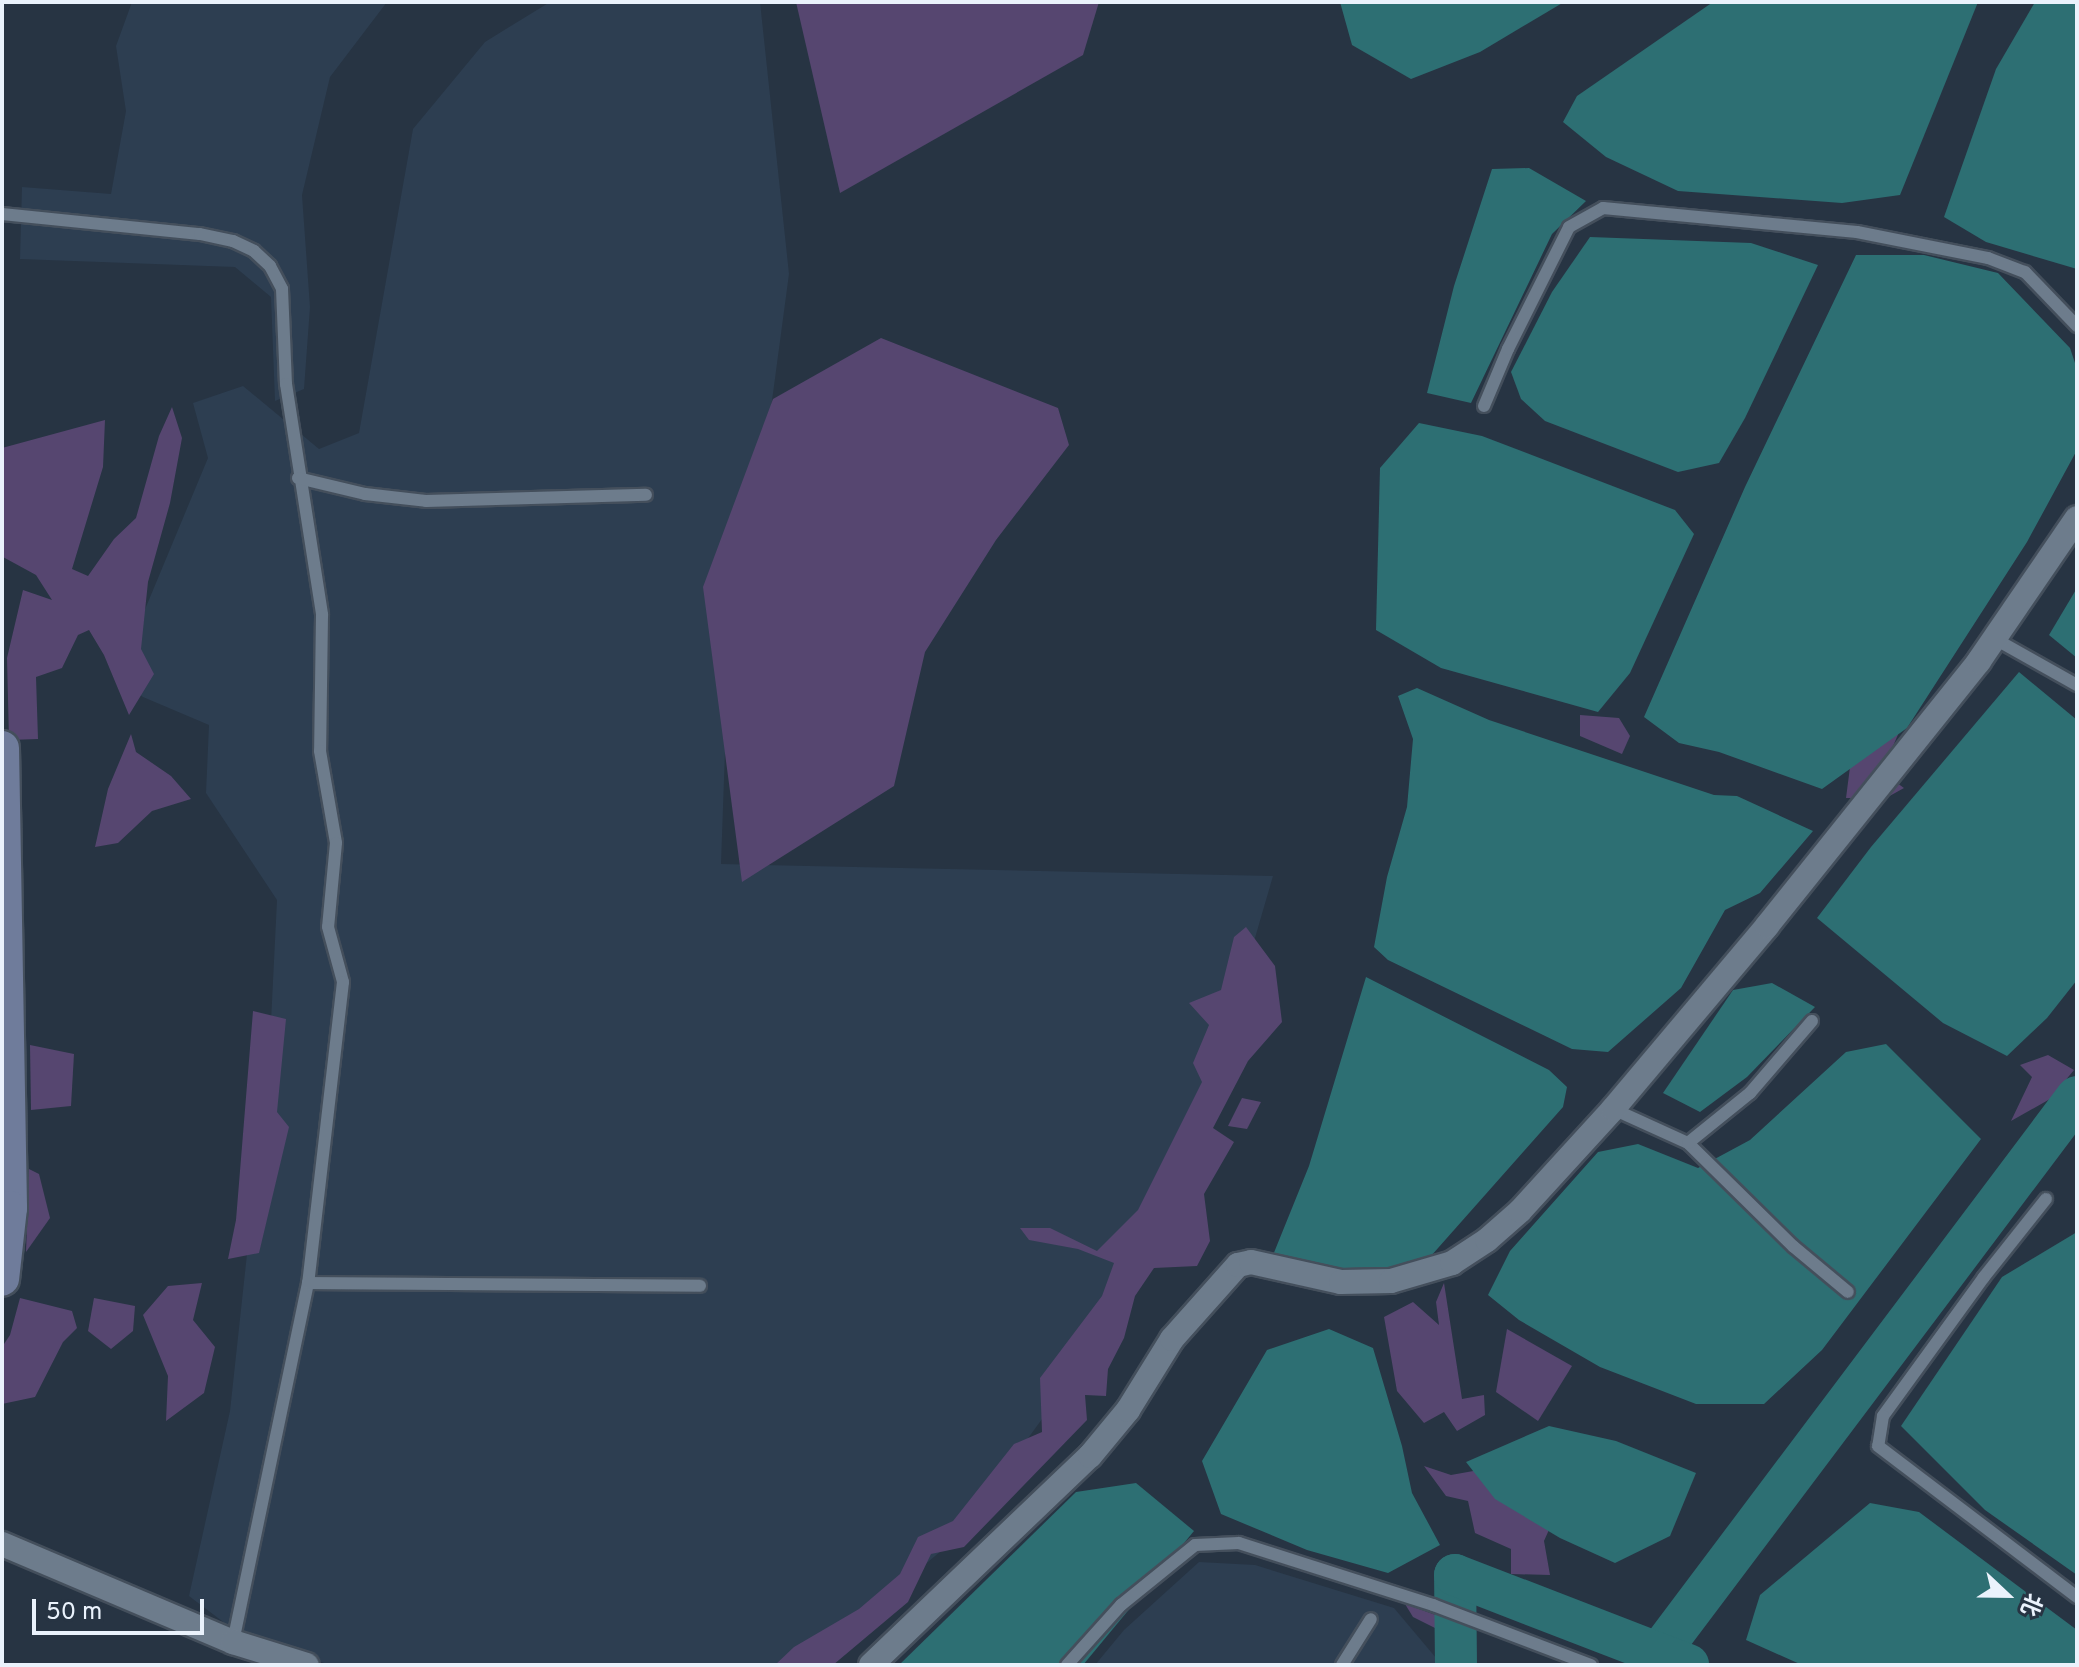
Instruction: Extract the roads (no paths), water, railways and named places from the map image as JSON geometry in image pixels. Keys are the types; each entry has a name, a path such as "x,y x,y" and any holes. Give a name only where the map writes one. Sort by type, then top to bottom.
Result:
{"main road":[{"path":"2,748 10,1182 9,1237 2,1279"}],"street":[{"path":"871,1665 1099,1446 1128,1410 1172,1339 1238,1265 1251,1262 1341,1282 1391,1281 1452,1263 1520,1211 1613,1109 1777,914 1995,639 2077,518"},
{"path":"2,1544 233,1642 307,1665"}],"lane":[{"path":"1484,406 1508,349 1569,227 1603,208 1857,232 1988,258 2025,272 2077,326"},
{"path":"2,214 200,234 233,241 254,251 270,266 282,289 286,384 298,478 322,615 320,751 336,843 328,927 343,982 308,1283 233,1642"},
{"path":"298,478 365,494 426,501 646,495"},
{"path":"1995,639 2077,685"},
{"path":"1688,1143 1750,1093 1812,1021"},
{"path":"1613,1109 1688,1143 1794,1247 1848,1292"},
{"path":"2046,1199 1984,1277 1883,1416 1878,1446 2077,1597"},
{"path":"308,1283 700,1286"},
{"path":"1067,1665 1121,1605 1195,1545 1239,1543 1433,1605 1591,1665"},
{"path":"1342,1665 1371,1619"}],"waterway":[{"path":"1658,1654 2077,1097"},
{"path":"1456,1665 1455,1575 1688,1665"}]}
